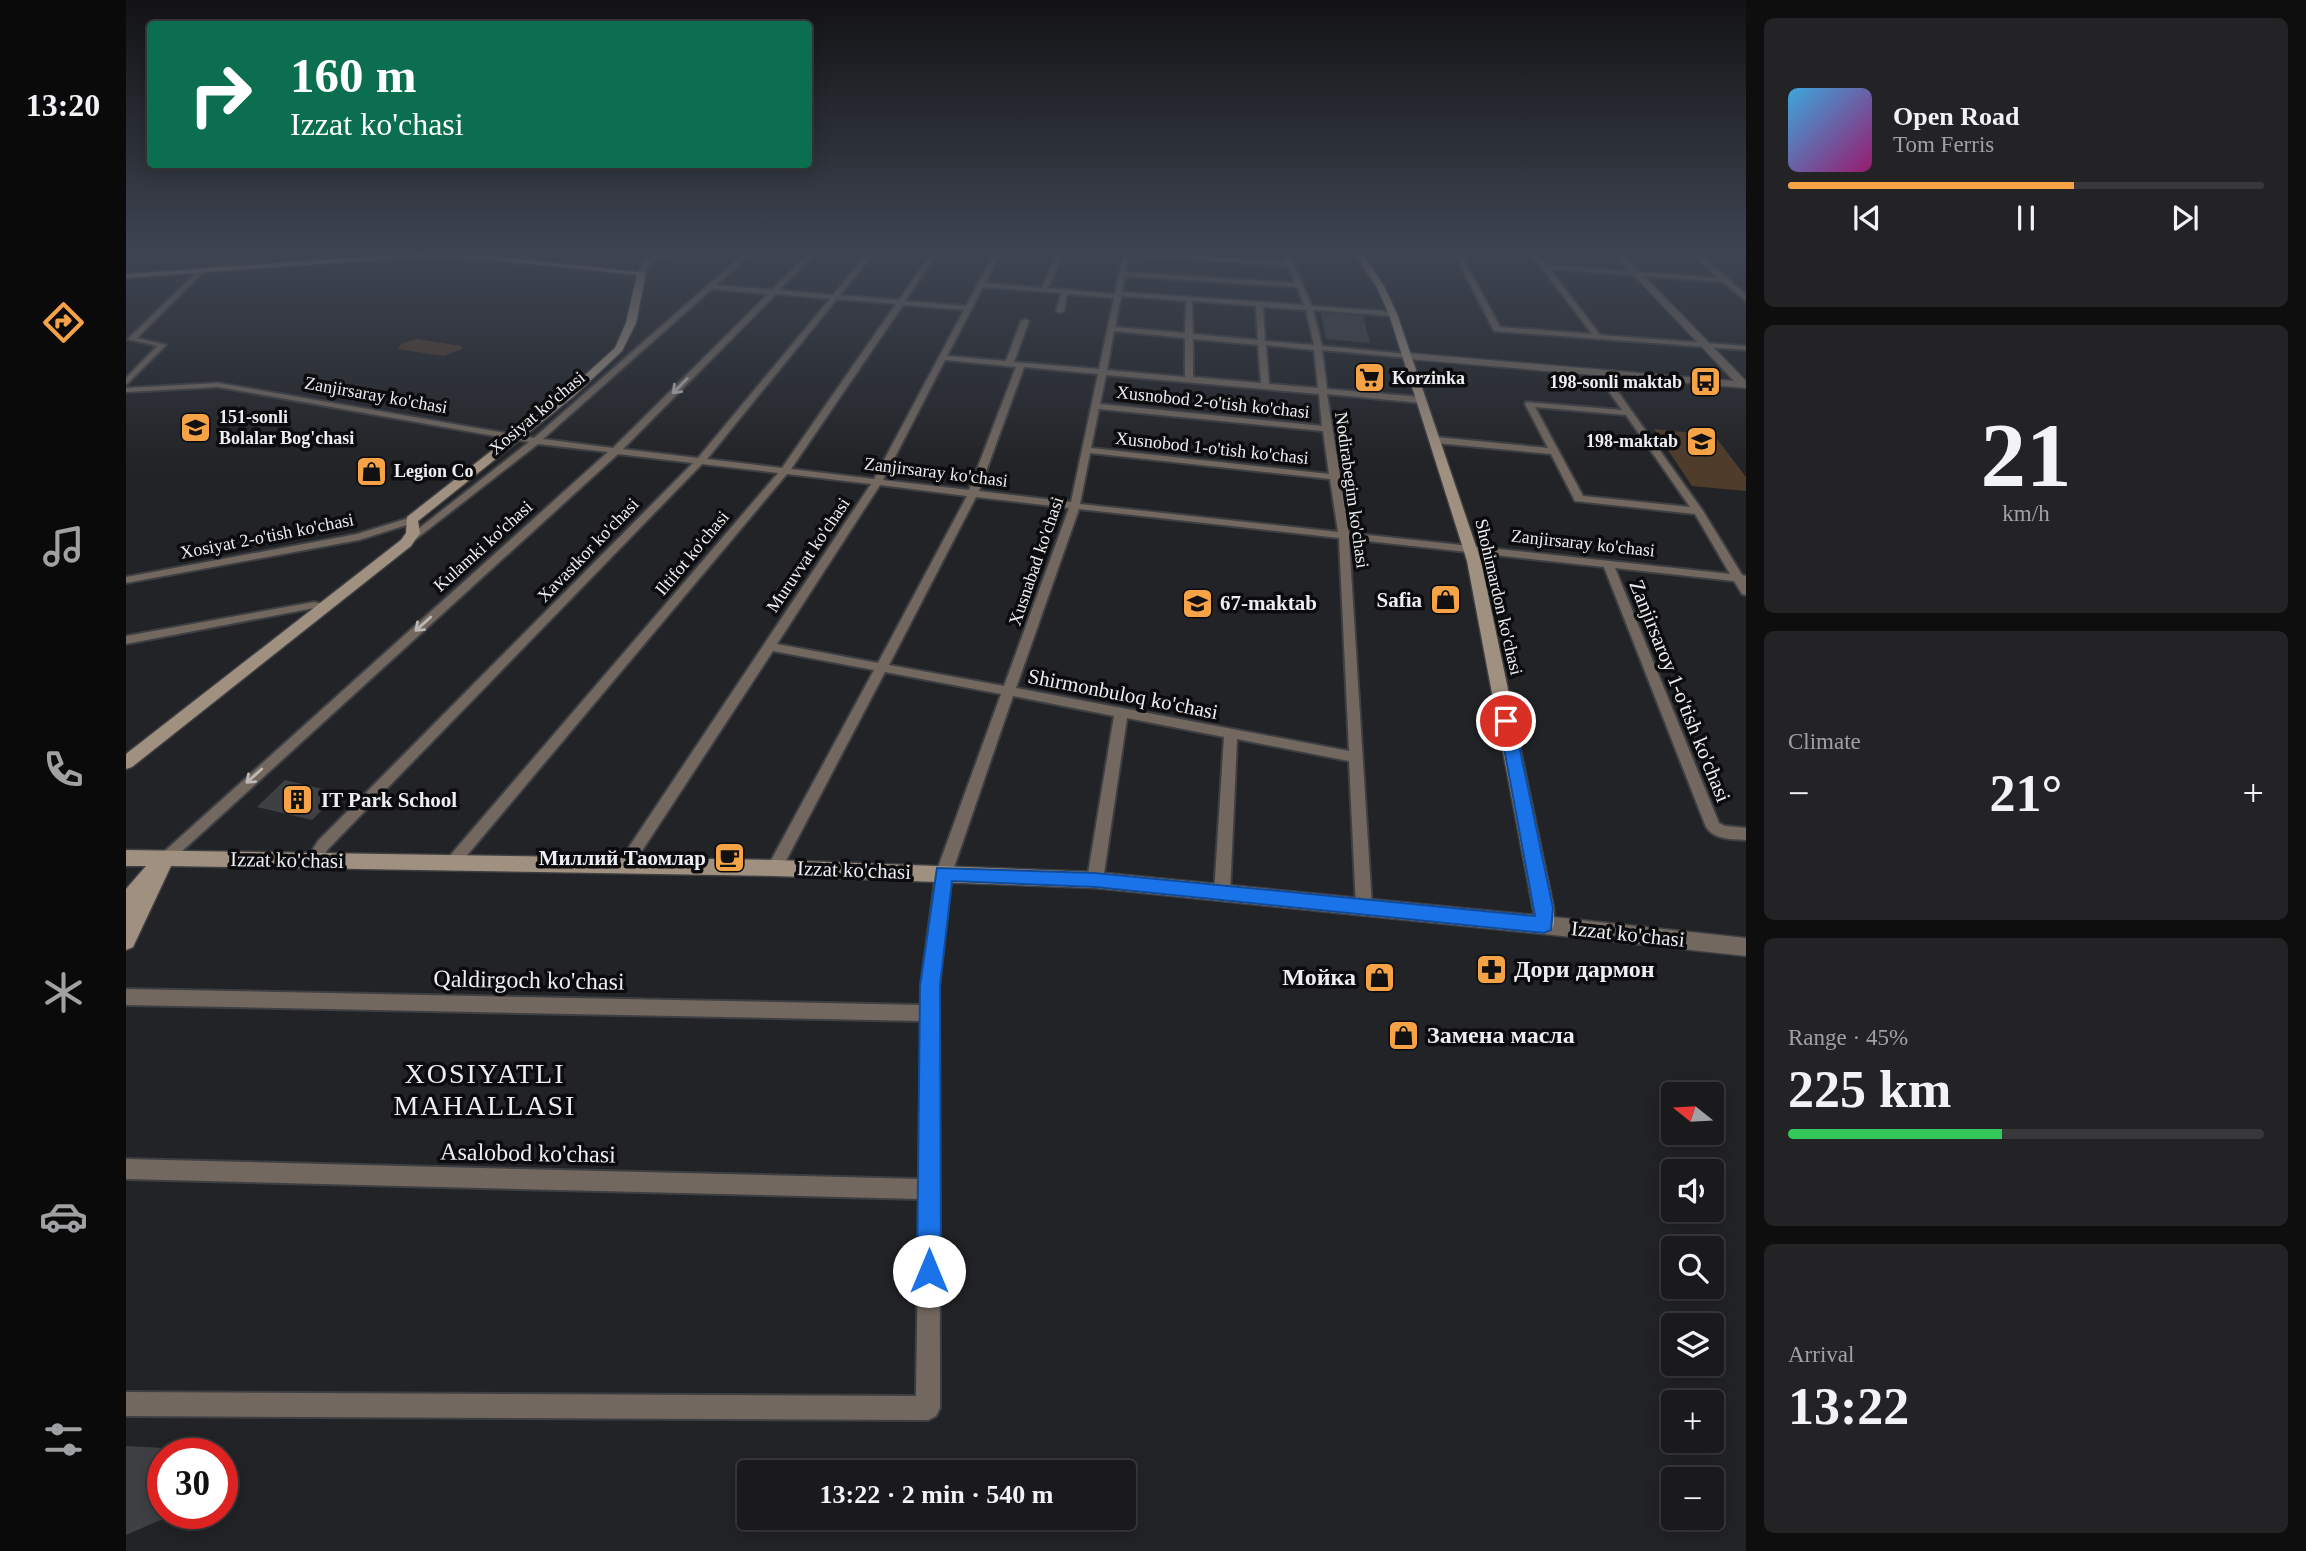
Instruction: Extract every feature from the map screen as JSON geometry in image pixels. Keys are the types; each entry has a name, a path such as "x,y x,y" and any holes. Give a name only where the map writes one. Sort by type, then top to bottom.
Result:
{"main road":[{"name":"Xosiyat ko'chasi","path":"412,520 569,395 622,344 632,323"},
{"name":"Shohimardon ko'chasi","path":"1396,323 1471,548 1544,908 1544,925"},
{"path":"406,543 413,533 412,520"},
{"name":"Xosiyat ko'chasi","path":"126,763 406,543"},
{"name":"Izzat ko'chasi","path":"126,858 775,868 1095,880 1544,925"},
{"path":"126,909 135,891 165,858"},
{"path":"126,941 165,858"}],"street":[{"path":"126,383 162,345 132,339 148,323"},
{"name":"Xosiyat ko'chasi","path":"406,543 536,441 670,323"},
{"name":"Kulamki ko'chasi","path":"165,858 615,451 742,323"},
{"name":"Xavastkor ko'chasi","path":"313,861 323,845 700,461 815,323"},
{"name":"Iltifot ko'chasi","path":"453,862 785,471 886,323"},
{"name":"Muruvvat ko'chasi","path":"625,865 877,483 962,323"},
{"path":"775,868 973,494 1015,365 1025,323"},
{"name":"Xusnabad ko'chasi","path":"126,1404 928,1408 930,986 944,873 1074,506 1114,323"},
{"path":"1188,323 1189,379"},
{"path":"1260,323 1265,386"},
{"name":"Nodirabegim ko'chasi","path":"1313,323 1318,347 1326,429 1344,535 1364,907"},
{"path":"1494,323 1497,329 1746,348"},
{"path":"1587,323 1598,337"},
{"path":"1684,323 1745,385"},
{"path":"1113,328 1745,385"},
{"path":"944,358 1421,400"},
{"path":"1600,373 1698,511 1742,578 1746,593"},
{"name":"Zanjirsaray ko'chasi","path":"126,390 218,385 536,441 1074,506 1742,578"},
{"path":"1628,413 1529,404 1551,451 1579,499 1698,511"},
{"name":"Xusnobod 2-o'tish ko'chasi","path":"1096,406 1326,429"},
{"path":"1436,440 1551,451"},
{"name":"Xusnobod 1-o'tish ko'chasi","path":"1086,450 1335,477"},
{"name":"Xosiyat 2-o'tish ko'chasi","path":"126,580 359,537 412,520"},
{"name":"Zanjirsaroy 1-o'tish ko'chasi","path":"1608,564 1713,827 1718,831 1746,834"},
{"path":"126,640 314,605 325,607"},
{"name":"Shirmonbuloq ko'chasi","path":"769,646 1356,757"},
{"path":"1095,880 1121,713"},
{"path":"1222,894 1231,734"},
{"name":"Izzat ko'chasi","path":"1544,925 1746,947"},
{"name":"Qaldirgoch ko'chasi","path":"126,997 930,1013"},
{"name":"Asalobod ko'chasi","path":"126,1170 929,1189"}],"shaded area":[{"path":"417,339 462,346 462,349 444,356 398,349 402,343"},
{"path":"1654,429 1714,435 1746,477 1746,491 1692,486"}],"building":[{"path":"1323,323 1365,323 1370,343 1326,339"},
{"name":"IT Park School","path":"285,780 339,793 312,820 257,807"},
{"path":"126,1446 147,1447 147,1526 126,1535"}],"place":[{"name":"Korzinka","path":"1369,378"},
{"name":"198-sonli maktab","path":"1705,382"},
{"name":"151-sonli Bolalar Bog'chasi","path":"196,427"},
{"name":"198-maktab","path":"1701,441"},
{"name":"Legion Co","path":"371,471"},
{"name":"Safia","path":"1445,600"},
{"name":"67-maktab","path":"1197,603"},
{"name":"IT Park School","path":"298,800"},
{"name":"Миллий Таомлар","path":"729,858"},
{"name":"Дори дармон","path":"1491,969"},
{"name":"Мойка","path":"1379,977"},
{"name":"Замена масла","path":"1404,1035"}],"district":[{"name":"XOSIYATLI MAHALLASI","path":"485,1089"}],"route":[{"path":"929,1271 930,986 944,873 1095,880 1544,925 1544,908 1506,721"}]}
